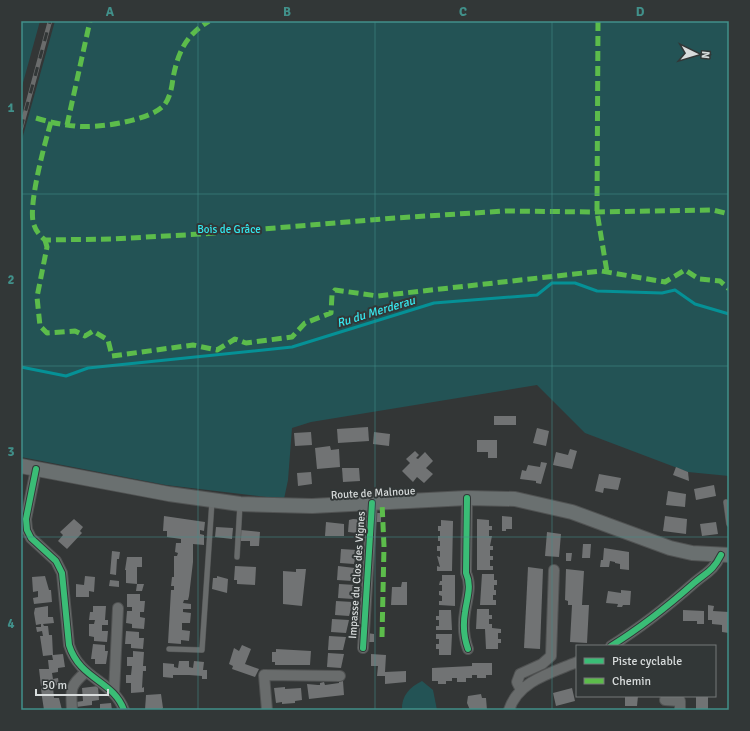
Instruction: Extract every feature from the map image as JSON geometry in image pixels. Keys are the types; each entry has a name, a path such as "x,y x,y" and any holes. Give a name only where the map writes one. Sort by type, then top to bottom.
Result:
{"main road":[{"name":"Route de Malnoue","path":"21,466 212,501 240,504 312,506 468,498 515,499 545,504 572,512 670,548 692,553 725,555"}],"street":[{"path":"36,469 26,519 27,530 31,538 56,561 62,573 69,645 77,664 114,693 121,702 124,710"},
{"path":"468,498 466,573 469,580 469,587 468,602 465,612 465,639 468,649"},
{"name":"Impasse du Clos des Vignes","path":"362,648 372,503"},
{"path":"611,645 678,598 696,581 715,568 725,555"},
{"path":"521,690 517,682 520,674 542,664 551,656 554,570"},
{"path":"114,693 118,608"},
{"path":"509,710 514,699 521,690 534,680 576,662"},
{"path":"72,710 71,688 75,681 86,672"},
{"path":"267,710 264,675 340,676"},
{"path":"665,700 680,701 680,710"}],"lane":[{"path":"170,649 202,650 212,501"},
{"path":"726,502 729,524"},
{"path":"237,557 240,504"}],"green space":[{"path":"21,21 40,21 21,90"},
{"name":"Bois de Grâce","path":"55,21 729,21 729,476 688,472 585,433 537,385 311,422 292,428 288,480 284,499 166,485 21,457 21,143"},
{"path":"422,681 433,690 437,710 402,710 403,700 407,692"}],"building":[{"path":"494,416 516,416 516,425 494,425"},
{"path":"368,427 369,441 338,443 337,429"},
{"path":"537,428 549,431 546,446 533,443"},
{"path":"311,432 312,445 295,446 294,433"},
{"path":"374,432 390,434 389,446 373,444"},
{"path":"477,440 497,440 497,458 488,458 488,452 477,452"},
{"path":"330,446 331,450 339,449 340,467 317,469 315,448"},
{"path":"570,449 577,451 572,469 553,465 556,452 568,455"},
{"path":"415,451 419,455 416,458 418,459 425,452 433,461 426,468 433,474 424,483 417,477 413,482 402,471 410,463 406,459"},
{"path":"541,462 547,463 541,484 536,483 536,481 520,479 522,470 526,471 528,465 540,467"},
{"path":"676,467 688,472 689,481 673,475"},
{"path":"342,468 359,468 360,481 343,482"},
{"path":"311,472 312,484 298,486 297,473"},
{"path":"599,474 621,478 618,490 604,488 603,493 595,491"},
{"path":"714,485 716,496 696,500 694,489"},
{"path":"668,491 686,494 685,507 666,505"},
{"path":"375,513 381,513 381,522 375,522"},
{"path":"164,516 205,522 204,531 200,530 200,534 204,535 204,545 193,544 193,562 189,596 188,600 184,600 183,603 191,604 191,609 183,609 183,612 191,613 190,623 182,623 182,630 190,631 189,641 181,640 181,644 168,643 171,590 174,590 174,586 171,586 172,577 174,577 174,556 177,556 178,553 175,552 176,543 181,543 181,539 167,537 167,531 163,531"},
{"path":"502,516 512,517 512,529 502,531"},
{"path":"665,516 687,519 686,534 663,531"},
{"path":"74,519 83,527 80,531 82,533 67,549 58,541 63,535 60,532"},
{"path":"477,519 489,520 489,526 492,526 492,530 489,530 489,536 492,536 490,546 493,546 493,550 490,550 490,556 493,556 493,560 490,560 490,566 493,566 493,570 477,570"},
{"path":"349,520 368,520 367,534 348,532"},
{"path":"441,520 453,521 452,571 437,571 437,566 440,567 437,556 440,557 440,551 437,551 437,546 440,546 438,536 440,536 440,531 438,531 438,526 441,526"},
{"path":"326,522 344,524 344,536 325,536"},
{"path":"716,522 718,534 702,536 700,524"},
{"path":"216,527 233,528 232,539 215,537"},
{"path":"241,530 260,532 259,546 250,546 250,541 240,541"},
{"path":"547,532 561,534 559,557 545,556"},
{"path":"583,544 591,544 590,558 582,558"},
{"path":"604,548 629,552 629,570 620,569 620,564 610,561 609,567 600,567 601,560 603,560"},
{"path":"341,549 357,550 354,564 340,563"},
{"path":"112,551 120,552 119,559 117,559 116,575 110,574"},
{"path":"566,553 572,553 571,561 566,561"},
{"path":"127,557 142,557 142,567 137,567 137,584 126,583 125,570"},
{"path":"235,566 256,567 255,585 237,584 237,580 234,580"},
{"path":"338,566 355,568 352,581 337,580"},
{"path":"528,567 543,569 540,649 524,648"},
{"path":"296,569 306,569 302,606 283,604 283,571 296,572"},
{"path":"566,569 584,571 582,605 589,605 587,643 570,642 572,605 568,605 568,601 565,600"},
{"path":"482,574 494,574 494,580 497,580 497,585 494,585 496,595 493,595 493,600 496,600 496,605 480,605"},
{"path":"442,575 455,575 455,606 439,605 439,601 442,601 442,596 439,595 439,591 442,591 442,585 439,585 440,581 442,581"},
{"path":"45,576 49,590 51,590 52,602 34,604 33,598 38,597 38,591 33,592 32,577"},
{"path":"85,576 95,577 94,592 89,591 89,597 76,597 76,584 84,585"},
{"path":"217,576 228,579 227,593 212,589 213,578 217,578"},
{"path":"110,580 119,581 119,587 109,586"},
{"path":"402,582 407,582 407,605 391,605 392,587 401,587"},
{"path":"137,584 144,584 142,591 136,591"},
{"path":"339,584 356,585 353,599 338,598"},
{"path":"621,590 631,591 630,605 617,607 618,604 606,603 608,591 621,593"},
{"path":"127,594 140,594 140,601 145,601 144,612 140,612 140,617 145,618 144,629 132,628 132,624 126,623 127,611 132,611 132,607 127,607"},
{"path":"336,601 353,602 349,616 335,615"},
{"path":"708,605 714,606 713,611 729,612 729,633 722,632 722,625 712,624 712,620 708,620"},
{"path":"48,606 48,617 53,617 54,623 43,624 44,626 48,626 49,635 52,635 53,655 63,654 65,667 58,668 58,672 52,673 53,679 58,678 59,685 49,686 49,688 53,687 54,698 59,698 62,710 44,710 42,697 41,688 46,688 46,686 41,686 39,669 49,669 48,660 53,660 52,655 43,656 40,636 43,636 42,631 37,632 36,627 41,627 41,624 36,625 34,613 35,608"},
{"path":"93,606 106,606 105,620 108,620 108,625 102,625 102,631 108,631 107,642 94,641 94,637 89,636 89,624 94,624 95,620 89,620 90,612 93,612"},
{"path":"477,609 489,609 489,615 492,615 492,619 489,619 489,624 492,624 492,628 501,629 501,633 498,633 498,639 501,639 501,643 498,643 498,649 486,649 485,629 476,629"},
{"path":"439,610 451,610 452,630 436,630 436,626 439,626 439,620 436,620 436,616 439,616"},
{"path":"683,610 704,611 704,624 697,624 697,621 683,621"},
{"path":"332,619 349,620 346,633 331,632"},
{"path":"126,631 139,632 139,638 144,638 143,649 131,648 131,644 125,644"},
{"path":"367,633 374,634 374,642 367,642"},
{"path":"436,634 452,634 451,655 439,655 439,649 436,649 436,644 439,644 439,639 436,639"},
{"path":"329,636 346,637 343,650 328,650"},
{"path":"93,644 105,645 105,651 108,651 106,664 95,664 95,659 91,659"},
{"path":"242,645 251,649 245,664 259,669 255,677 232,669 233,666 229,664 234,648 239,651"},
{"path":"276,649 311,651 310,665 275,665 275,662 272,662 272,652 276,652"},
{"path":"133,651 144,652 143,666 146,666 146,671 143,671 142,688 144,687 144,692 131,693 131,683 126,683 126,675 131,675 132,666 127,666 127,657 133,657"},
{"path":"328,653 344,654 341,668 327,667"},
{"path":"371,654 386,655 385,672 406,671 406,682 385,684 385,676 377,676 378,666 371,666"},
{"path":"179,661 189,661 189,667 193,668 194,661 204,662 203,670 207,670 207,679 202,679 202,676 189,675 173,675 173,678 163,677 163,663 174,664 174,667 178,668"},
{"path":"472,663 492,663 492,675 486,675 486,678 477,678 477,675 472,675 472,678 466,678 466,682 457,682 457,678 452,678 452,681 446,681 446,684 438,684 438,681 432,681 432,668 472,666"},
{"path":"339,681 343,681 344,695 309,699 307,684 320,685 320,683 324,682 325,685 339,683"},
{"path":"98,686 99,700 92,701 92,705 76,707 76,702 83,701 82,688"},
{"path":"285,687 285,689 301,688 302,700 295,701 295,703 276,703 274,688"},
{"path":"572,688 575,701 556,706 553,693"},
{"path":"161,694 163,708 161,710 145,710 146,695"},
{"path":"481,694 482,698 486,698 487,710 470,710 467,703 468,696"},
{"path":"625,697 638,697 637,706 625,706"},
{"path":"696,697 708,697 708,710 696,710"},
{"path":"111,703 112,710 100,710 100,704"}],"waterway":[{"name":"Ru du Merderau","path":"21,367 66,376 88,368 292,347 434,303 537,295 552,283 575,283 597,291 662,293 675,290 695,304 729,314"}],"railway":[{"path":"21,128 50,21"}],"marked path":[{"path":"67,125 90,21"},
{"path":"36,118 65,125 84,127 123,122 148,115 158,110 165,104 168,98 178,60 184,45 194,32 209,21"},
{"path":"598,21 597,212 607,272"},
{"path":"51,122 38,175 32,217 38,233 45,240 112,239 202,234 395,218 505,211 597,212 713,210 729,214"},
{"path":"45,240 47,247 37,297 40,326 47,333 75,331 85,336 93,331 108,340 112,356 193,345 217,350 235,339 246,343 292,337 305,323 331,313 332,295 335,290 378,296 601,271 665,282 685,270 699,279 720,281 729,289"},
{"path":"382,503 384,546 382,637"}],"cycle path":[{"path":"36,469 26,519 27,530 31,538 56,561 62,573 69,645 74,657 88,673 112,692 119,700 124,710"},
{"path":"467,498 466,573 469,587 464,626 468,649"},
{"path":"363,648 372,503"},
{"path":"613,645 654,616 709,571 721,555"}]}
